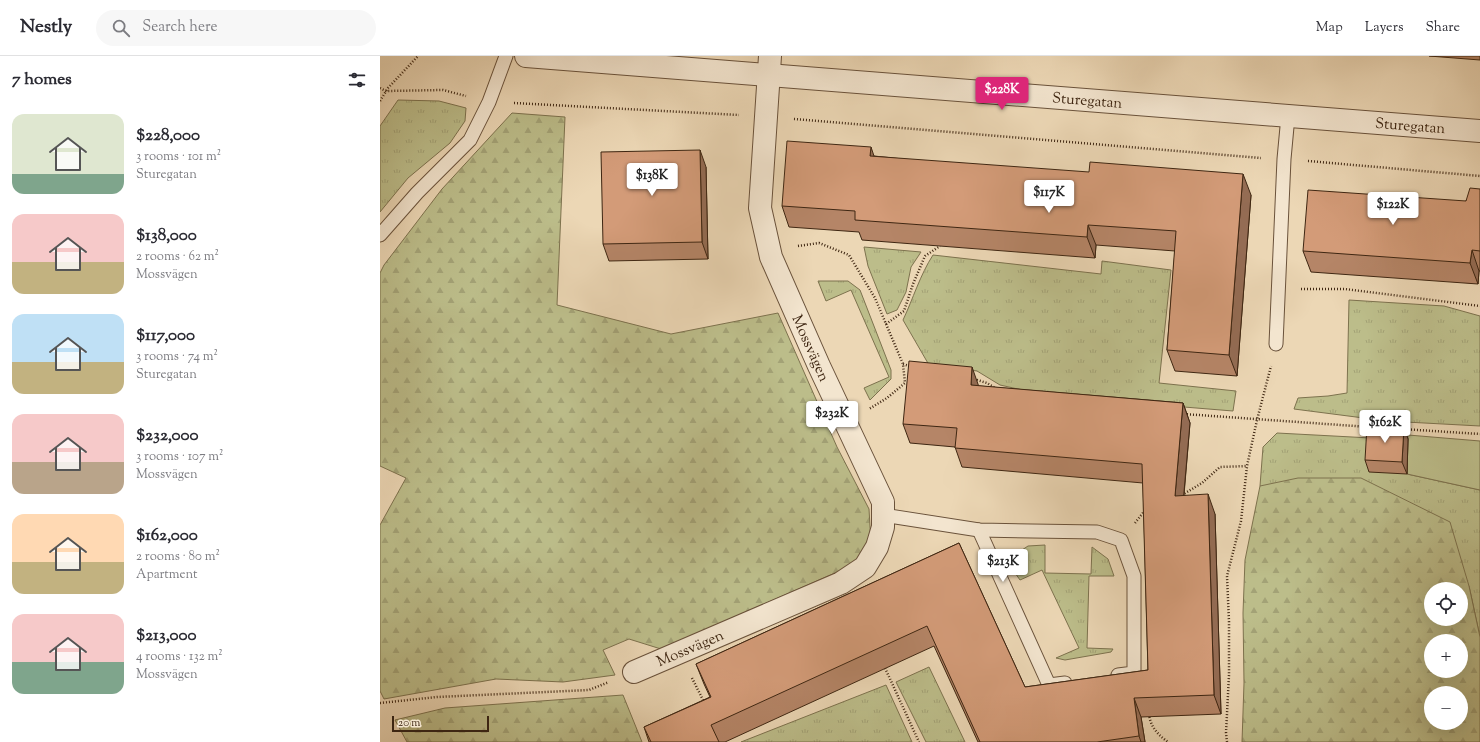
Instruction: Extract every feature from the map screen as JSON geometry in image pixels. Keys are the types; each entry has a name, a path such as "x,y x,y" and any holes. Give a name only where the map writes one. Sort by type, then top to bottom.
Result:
{"street":[{"name":"Sturegatan","path":"526,56 769,66 1288,116 1480,131"},
{"name":"Mossvägen","path":"634,672 841,583 865,566 877,547 883,527 883,502 815,358 771,257 760,208 769,66"}],"lane":[{"path":"380,235 417,193 470,140 489,102 506,56"},
{"path":"1276,344 1284,159 1288,116"},
{"path":"883,515 979,530 1096,532 1121,540 1134,576 1134,673 1103,678"},
{"path":"979,530 1049,685 1080,681"}],"path":[{"path":"380,101 398,76 415,61 418,56"},
{"path":"380,88 386,91 443,90 489,102 766,117 1480,176"},
{"path":"770,249 819,243 849,255 875,298 903,364 905,383 887,398 846,423"},
{"path":"886,324 904,311 913,284 925,256 940,246"},
{"path":"1279,289 1345,289 1480,306"},
{"path":"1222,742 1226,741 1229,674 1227,576 1241,521 1247,466 1276,344"},
{"path":"903,364 918,368"},
{"path":"972,378 987,383 999,390"},
{"path":"1178,414 1376,427"},
{"path":"1400,429 1480,434"},
{"path":"1176,499 1202,483 1220,467 1247,466"},
{"path":"1121,540 1146,509 1153,507"},
{"path":"679,652 707,708"},
{"path":"885,668 919,742"},
{"path":"380,703 437,697 589,690 634,672"},
{"path":"1134,673 1147,694 1150,722 1160,736 1168,742"}],"green space":[{"path":"398,100 439,101 466,108 465,121 450,143 408,178 380,212 380,126"},
{"path":"512,113 565,117 557,305 671,334 778,313 837,447 869,509 871,544 851,566 661,649 629,639 603,650 615,675 563,682 496,679 384,699 380,691 380,525 406,478 380,466 380,273 384,265 442,189"},
{"path":"864,247 921,252 911,267 906,292 897,310 887,314 868,266"},
{"path":"933,255 1101,274 1102,261 1171,270 1159,383 1236,391 1233,411 1049,396 1000,385 977,371 929,365 903,320 920,279"},
{"path":"818,281 848,281 860,290 891,370 891,379 870,400 864,388 889,377 851,290 826,301"},
{"path":"1349,300 1444,306 1480,316 1480,426 1387,421 1294,409 1298,398 1347,393"},
{"path":"1277,433 1371,438 1407,474 1480,490 1480,637 1468,582 1461,582 1260,486 1263,447"},
{"path":"1408,435 1480,441 1480,490 1407,474"},
{"path":"1298,478 1361,478 1450,522 1468,582 1424,582 1424,626 1468,626 1468,583 1480,637 1480,742 1242,742 1245,560 1260,486"},
{"path":"1045,545 1045,573 1091,574 1092,547 1108,559 1114,576 1089,576 1087,648 1113,649 1111,652 1065,660 1056,658 1079,648 1042,570 1020,580 1013,570 1016,554 1028,546"},
{"path":"929,667 965,742 926,742 896,682"},
{"path":"886,685 912,742 741,742"},
{"path":"623,695 642,742 407,742 395,720 445,708"}],"building":[{"path":"787,141 871,147 870,156 1089,172 1090,162 1243,174 1229,355 1167,350 1176,231 1088,225 1087,237 855,220 855,211 782,206"},
{"path":"700,150 702,242 603,244 601,152"},
{"path":"1470,188 1480,189 1480,251 1472,250 1470,263 1303,251 1308,190 1466,201"},
{"path":"909,361 972,367 971,385 1183,403 1175,496 1208,494 1214,695 1134,698 1139,736 1097,742 980,742 927,626 711,725 719,742 651,742 644,727 711,697 696,664 959,543 1025,687 1148,670 1142,464 955,448 957,428 903,424"},
{"path":"1367,426 1404,427 1402,462 1365,460"}]}
